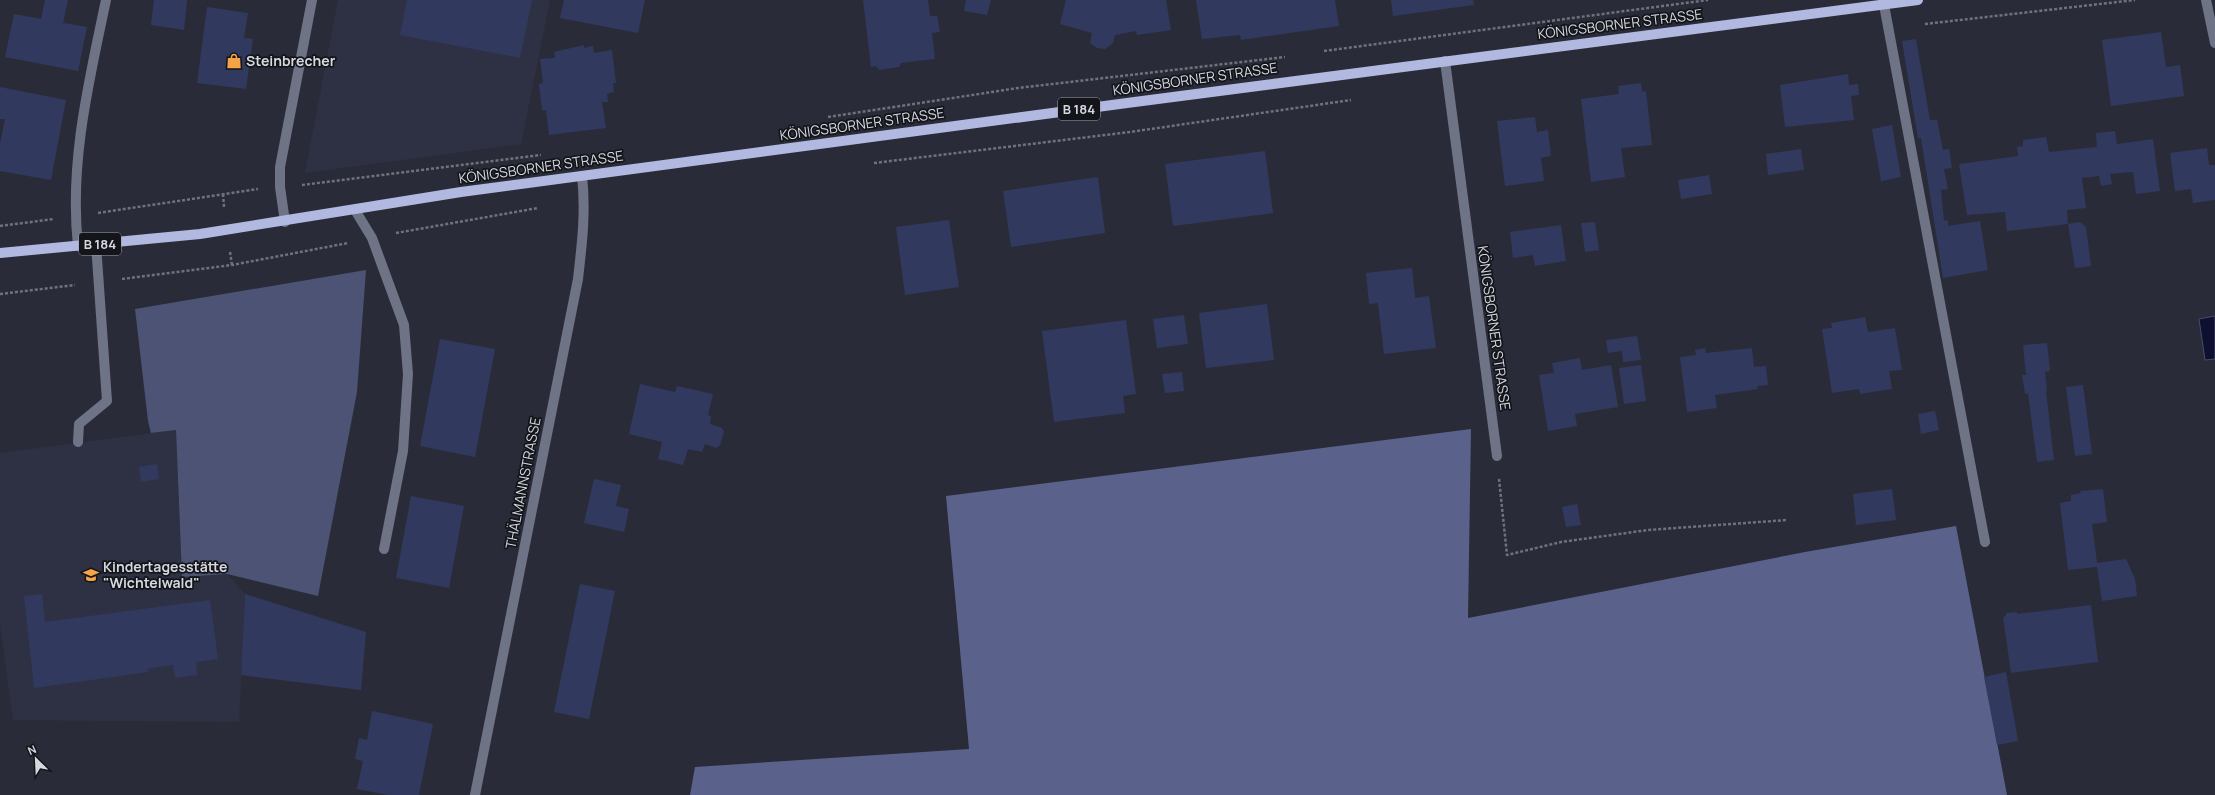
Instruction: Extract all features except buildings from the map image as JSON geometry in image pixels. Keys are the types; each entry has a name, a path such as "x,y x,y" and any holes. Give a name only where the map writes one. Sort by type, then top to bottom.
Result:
{"main road":[{"name":"KÖNIGSBORNER STRASSE","path":"0,253 200,234 285,222 460,192 1444,61 1918,0"}],"street":[{"path":"78,246 74,216 80,130 106,0"},
{"path":"285,222 280,187 280,168 312,0"},
{"path":"2206,0 2215,43"},
{"path":"1884,5 1985,542"},
{"name":"KÖNIGSBORNER STRASSE","path":"1444,61 1497,456"},
{"name":"THÄLMANNSTRASSE","path":"475,795 578,279 585,200 582,176"},
{"path":"355,210 372,238 404,325 408,374 403,451 384,549"},
{"path":"78,442 79,424 107,400 96,244"}],"path":[{"path":"1318,52 1708,0"},
{"path":"1888,28 2135,0"},
{"path":"822,118 1018,88 1287,56"},
{"path":"870,163 1130,132 1355,99"},
{"path":"0,226 280,187 549,154"},
{"path":"0,294 232,265 421,227 546,206"},
{"path":"1497,456 1507,556 1561,542 1648,530 1787,520"}],"shaded area":[{"path":"338,0 550,0 521,144 305,173"},
{"path":"366,270 357,392 318,596 227,574 182,577 176,430 151,433 148,421 135,309"},
{"path":"2215,316 2215,359 2205,360 2199,319"},
{"path":"1471,429 1468,618 1805,552 1956,526 2007,795 690,795 695,767 969,749 946,496"},
{"name":"Kindertagesstätte \"Wichtelwald\"","path":"176,430 182,576 227,574 245,594 239,722 13,720 0,623 0,453"}],"place":[{"name":"Steinbrecher","path":"234,61"},
{"name":"Kindertagesstätte \"Wichtelwald\"","path":"91,575"}]}
